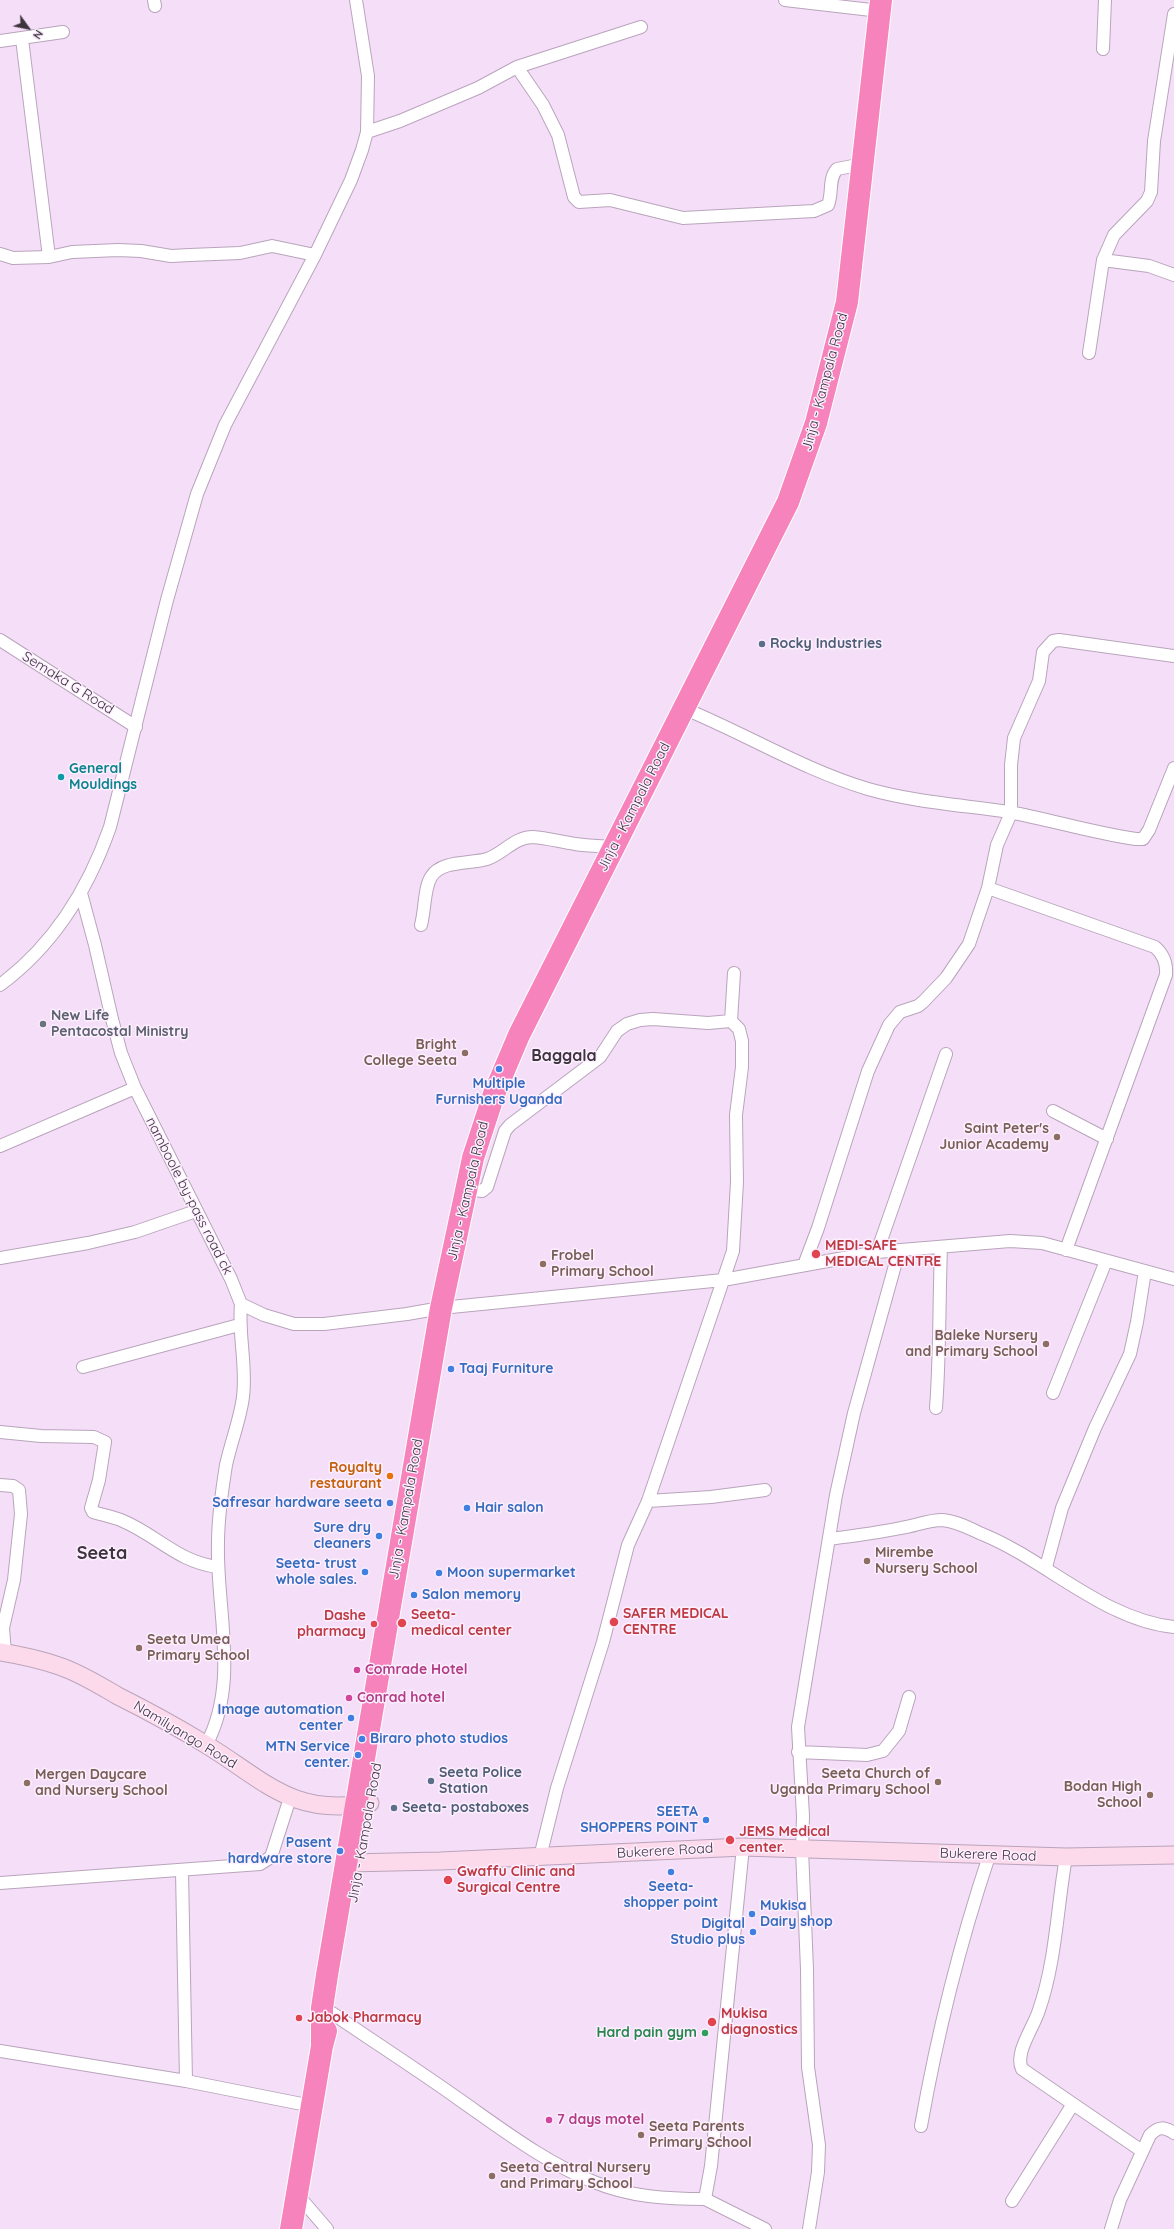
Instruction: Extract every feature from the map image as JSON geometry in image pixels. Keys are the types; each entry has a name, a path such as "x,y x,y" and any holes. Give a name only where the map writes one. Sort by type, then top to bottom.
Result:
{"highway":[{"name":"Jinja - Kampala Road","path":"291,2229 322,2046 332,2013 363,1804 387,1618 441,1308 473,1158 482,1125 519,1035 685,709 788,502 816,424 847,302 881,6"},
{"name":"Jinja - Kampala Road","path":"322,2046 322,2008 354,1863"}],"main road":[{"name":"Namilyango Road","path":"3,1653 58,1666 82,1676 206,1745 277,1792 290,1798 314,1805 337,1807 363,1804"},
{"name":"Bukerere Road","path":"354,1863 540,1857 743,1847 802,1850 955,1853 990,1856 1066,1857 1174,1855"}],"street":[{"path":"0,985 23,968 48,941 81,893 110,827 167,600 197,494 225,425 315,255 351,180 366,132 368,76 356,0"},
{"path":"785,0 881,6"},
{"path":"1103,49 1106,0"},
{"path":"1089,353 1103,260 1114,235 1147,201 1151,192 1154,141 1174,14"},
{"path":"366,132 400,121 478,88 517,67 642,27"},
{"path":"0,41 63,32"},
{"path":"22,39 49,257"},
{"path":"517,67 543,105 558,135 574,197 579,202 610,200 683,218 814,211 828,205 831,181 838,169 863,164"},
{"path":"0,254 14,258 49,257 72,252 118,250 190,255 240,252 272,246 315,255"},
{"path":"1103,260 1149,266 1174,275"},
{"name":"Semaka G Road","path":"0,640 136,727"},
{"path":"804,1265 818,1228 868,1071 889,1025 900,1012 923,1002 946,978 969,944 988,888 997,845 1011,813 1014,738 1038,681 1043,652 1053,641 1059,640 1174,656"},
{"path":"685,709 718,722 814,768 869,789 915,798 1011,813 1117,836 1142,838 1149,830 1174,768"},
{"path":"421,924 425,908 426,888 430,877 436,870 449,865 487,859 522,839 532,837 578,845 615,847"},
{"path":"988,888 1155,947 1160,952 1167,965 1166,974 1144,1040 1066,1250"},
{"name":"namboole by-pass road ck","path":"81,893 121,1054 135,1088 196,1211 232,1279 241,1304"},
{"path":"540,1857 557,1788 603,1642 628,1545 648,1500 733,1251 737,1182 736,1115 742,1060 742,1041 739,1029 731,1021 734,973"},
{"path":"467,1189 482,1190 487,1187 505,1131 510,1125 600,1057 617,1032 627,1024 640,1020 653,1019 701,1023 731,1021"},
{"path":"877,1252 946,1054"},
{"path":"0,1146 135,1088"},
{"path":"1053,1111 1107,1139"},
{"path":"0,1258 95,1242 135,1232 196,1211"},
{"path":"206,1745 216,1728 220,1715 223,1689 224,1640 218,1567 219,1519 226,1465 243,1398 244,1382 239,1325 241,1304 264,1315 294,1324 324,1324 407,1314 441,1308 723,1280 877,1252 1026,1241 1066,1250 1174,1279"},
{"path":"936,1408 940,1368 938,1324 941,1248"},
{"path":"809,2229 818,2172 819,2145 808,2067 807,1969 802,1850 803,1816 798,1752 798,1727 836,1495 854,1413 899,1250"},
{"path":"1053,1393 1106,1261"},
{"path":"1046,1568 1064,1503 1095,1428 1130,1354 1138,1322 1145,1271"},
{"path":"83,1367 239,1325"},
{"path":"0,1432 41,1436 94,1436 103,1440 105,1442 99,1480 92,1510 124,1522 166,1548 187,1558 203,1565 218,1567"},
{"path":"0,1485 13,1486 19,1490 22,1514 14,1580 3,1628 3,1653"},
{"path":"648,1500 711,1497 765,1490"},
{"path":"829,1539 901,1528 924,1522 942,1520 958,1524 1000,1541 1046,1568 1068,1583 1124,1613 1153,1624 1174,1627"},
{"path":"798,1752 867,1755 882,1751 899,1731 909,1697"},
{"path":"0,1883 247,1866 266,1861 271,1857 277,1845 290,1798"},
{"path":"705,2199 711,2166 743,1847"},
{"path":"921,2126 932,2066 978,1889 990,1856"},
{"path":"1066,1857 1048,1978 1039,2010 1019,2057 1022,2069 1142,2151"},
{"path":"182,1871 186,2081"},
{"path":"332,2013 514,2138 564,2168 595,2182 634,2194 671,2199 705,2199 765,2229"},
{"path":"0,2051 186,2081 312,2106"},
{"path":"1012,2202 1074,2104"},
{"path":"1111,2229 1120,2200 1150,2135 1156,2129 1164,2127 1174,2132"},
{"path":"296,2193 327,2229"}],"place":[{"name":"Rocky Industries","path":"762,644"},
{"name":"General Mouldings","path":"61,777"},
{"name":"New Life Pentacostal Ministry","path":"43,1024"},
{"name":"Bright College Seeta","path":"465,1053"},
{"name":"Multiple Furnishers Uganda","path":"499,1069"},
{"name":"Saint Peter's Junior Academy","path":"1057,1137"},
{"name":"MEDI-SAFE MEDICAL CENTRE","path":"816,1254"},
{"name":"Frobel Primary School","path":"543,1264"},
{"name":"Baleke Nursery and Primary School","path":"1046,1344"},
{"name":"Taaj Furniture","path":"451,1369"},
{"name":"Royalty restaurant","path":"390,1476"},
{"name":"Safresar hardware seeta","path":"390,1503"},
{"name":"Hair salon","path":"467,1508"},
{"name":"Sure dry cleaners","path":"379,1536"},
{"name":"Mirembe Nursery School","path":"867,1561"},
{"name":"Seeta- trust whole sales.","path":"365,1572"},
{"name":"Moon supermarket","path":"439,1573"},
{"name":"Salon memory","path":"414,1595"},
{"name":"SAFER MEDICAL CENTRE","path":"614,1622"},
{"name":"Seeta- medical center","path":"402,1623"},
{"name":"Dashe pharmacy","path":"374,1624"},
{"name":"Seeta Umea Primary School","path":"139,1648"},
{"name":"Comrade Hotel","path":"357,1670"},
{"name":"Conrad hotel","path":"349,1698"},
{"name":"Image automation center","path":"351,1718"},
{"name":"Biraro photo studios","path":"362,1739"},
{"name":"MTN Service center.","path":"358,1755"},
{"name":"Seeta Police Station","path":"431,1781"},
{"name":"Seeta Church of Uganda Primary School","path":"938,1782"},
{"name":"Mergen Daycare and Nursery School","path":"27,1783"},
{"name":"Bodan High School","path":"1150,1795"},
{"name":"Seeta- postaboxes","path":"394,1808"},
{"name":"SEETA SHOPPERS POINT","path":"706,1820"},
{"name":"JEMS Medical center.","path":"730,1840"},
{"name":"Pasent hardware store","path":"340,1851"},
{"name":"Seeta- shopper point","path":"671,1872"},
{"name":"Gwaffu Clinic and Surgical Centre","path":"448,1880"},
{"name":"Mukisa Dairy shop","path":"752,1914"},
{"name":"Digital Studio plus","path":"753,1932"},
{"name":"Jabok Pharmacy","path":"299,2018"},
{"name":"Mukisa diagnostics","path":"712,2022"},
{"name":"Hard pain gym","path":"705,2033"},
{"name":"7 days motel","path":"549,2120"},
{"name":"Seeta Parents Primary School","path":"641,2135"},
{"name":"Seeta Central Nursery and Primary School","path":"492,2176"}],"district":[{"name":"Baggala","path":"564,1056"},
{"name":"Seeta","path":"102,1554"}]}
